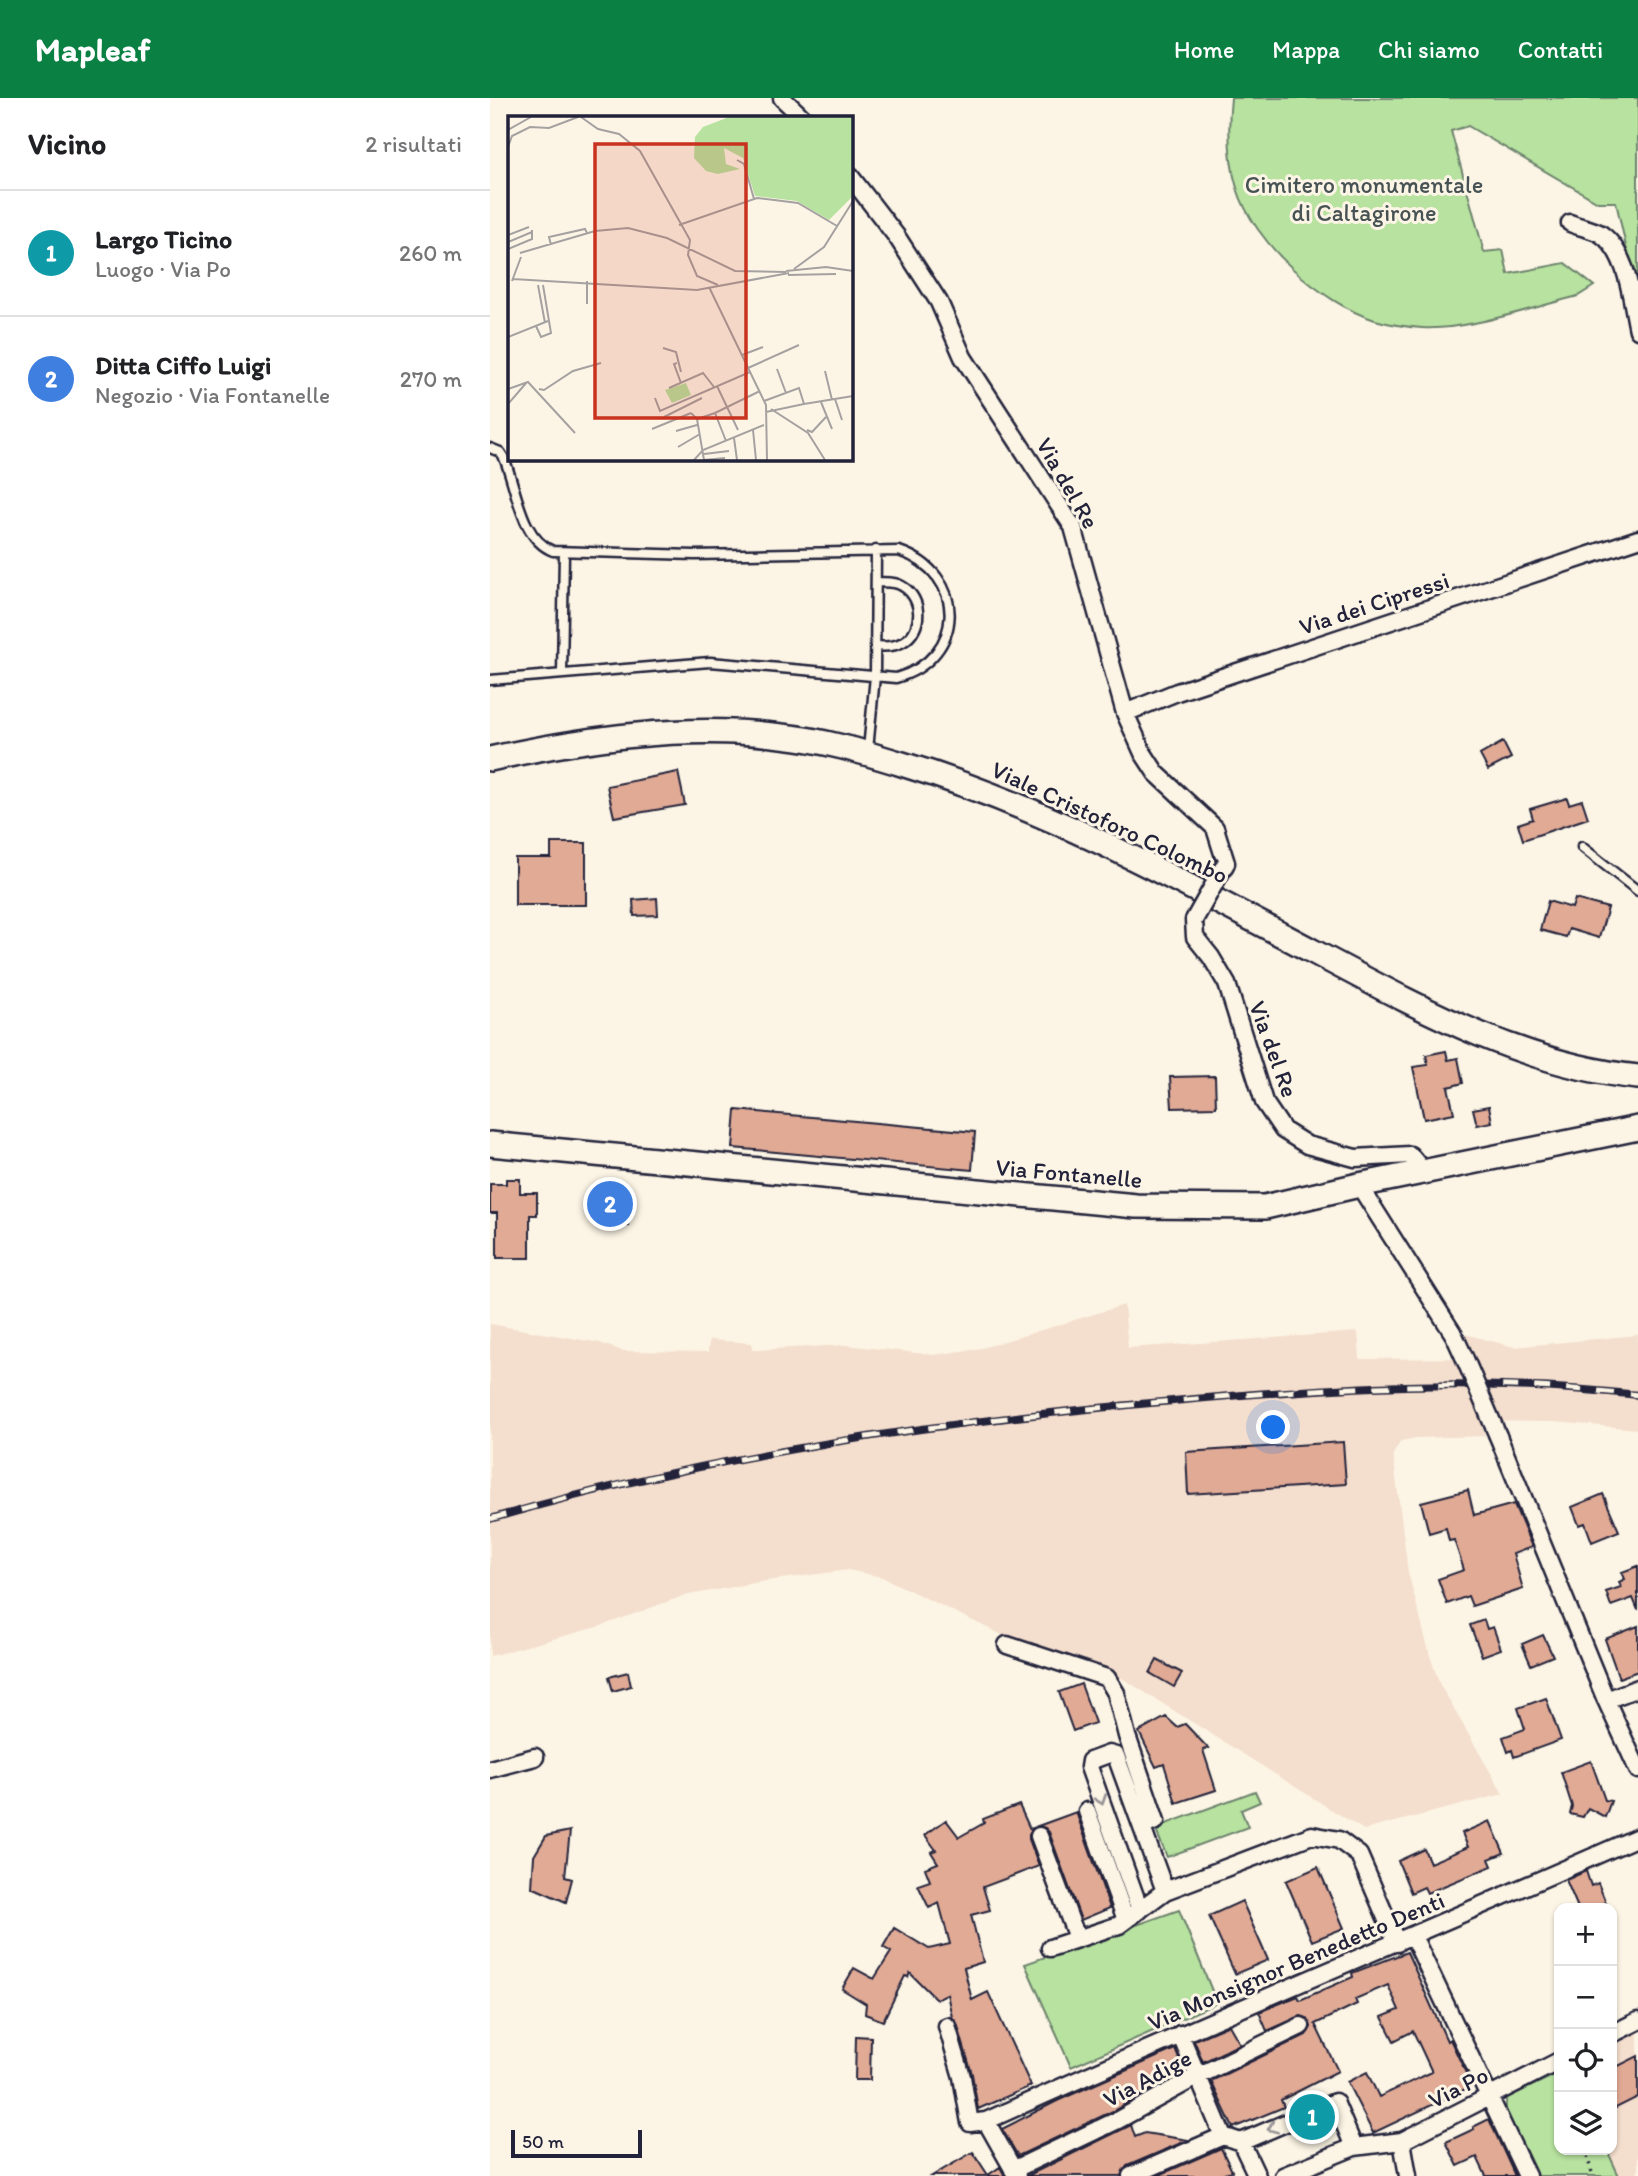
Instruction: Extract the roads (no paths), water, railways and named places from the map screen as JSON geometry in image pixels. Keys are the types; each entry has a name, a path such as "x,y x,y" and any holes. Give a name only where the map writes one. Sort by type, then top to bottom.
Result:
{"main road":[{"name":"Viale Cristoforo Colombo","path":"490,759 591,740 639,734 698,732 784,736 867,753 959,781 1048,817 1139,859 1410,1003 1491,1039 1554,1061 1638,1077"},
{"name":"Via Fontanelle","path":"490,1144 1136,1206 1265,1207 1638,1128"}],"street":[{"path":"782,98 801,116"},
{"name":"Via del Re","path":"852,179 897,237 939,302 963,357 1073,527 1125,713 1156,773 1215,828 1226,863 1194,920 1195,937 1227,984 1264,1102 1283,1130 1307,1145 1354,1158 1410,1154 1424,1172"},
{"path":"1570,223 1601,234 1618,254 1638,331"},
{"name":"Via dei Cipressi","path":"1125,713 1177,692 1638,539"},
{"path":"1359,1185 1454,1335 1499,1436 1606,1700 1638,1770"},
{"path":"1007,1645 1107,1678 1115,1693 1156,1821 1142,1826"},
{"path":"1606,1700 1638,1688"},
{"path":"1133,1915 1089,1768 1090,1761 1109,1754 1116,1756 1165,1891"},
{"path":"490,1769 535,1757"},
{"path":"1087,1811 1133,1915"},
{"path":"1050,1948 1119,1925 1165,1891 1312,1835 1339,1840 1359,1855 1396,1943"},
{"path":"1039,1836 1077,1938"},
{"name":"Via Monsignor Benedetto Denti","path":"978,2122 1638,1837"},
{"path":"1413,1936 1527,2176"},
{"path":"1617,2032 1638,2021"},
{"name":"Via Adige","path":"1015,2173 1301,2025"},
{"path":"947,2026 978,2122 1015,2173"},
{"path":"1180,2034 1223,2136"},
{"name":"Via Po","path":"1283,2176 1354,2147 1402,2141 1554,2064"},
{"path":"1131,2176 1223,2136 1241,2142 1335,2102 1354,2147"},
{"path":"1402,2141 1408,2176"},
{"path":"1241,2142 1257,2176"}],"lane":[{"path":"490,449 500,452 504,458 530,533 544,548 564,553 695,555 898,551 911,555 932,570 946,591 950,616 944,641 929,661 896,678 710,662 490,680"},
{"path":"867,753 875,676 876,550"},
{"path":"562,674 564,553"},
{"path":"876,582 898,584 908,590 915,598 919,618 911,636 904,642 876,646"},
{"path":"1582,847 1638,891"}],"railway":[{"path":"490,1519 574,1496 743,1458 914,1430 1087,1409 1289,1392 1406,1386 1522,1386 1638,1395"}],"place":[{"name":"Ditta Ciffo Luigi","path":"610,1204"},
{"name":"Largo Ticino","path":"1312,2117"}],"park label":[{"name":"Cimitero monumentale di Caltagirone","path":"1364,198"}]}
